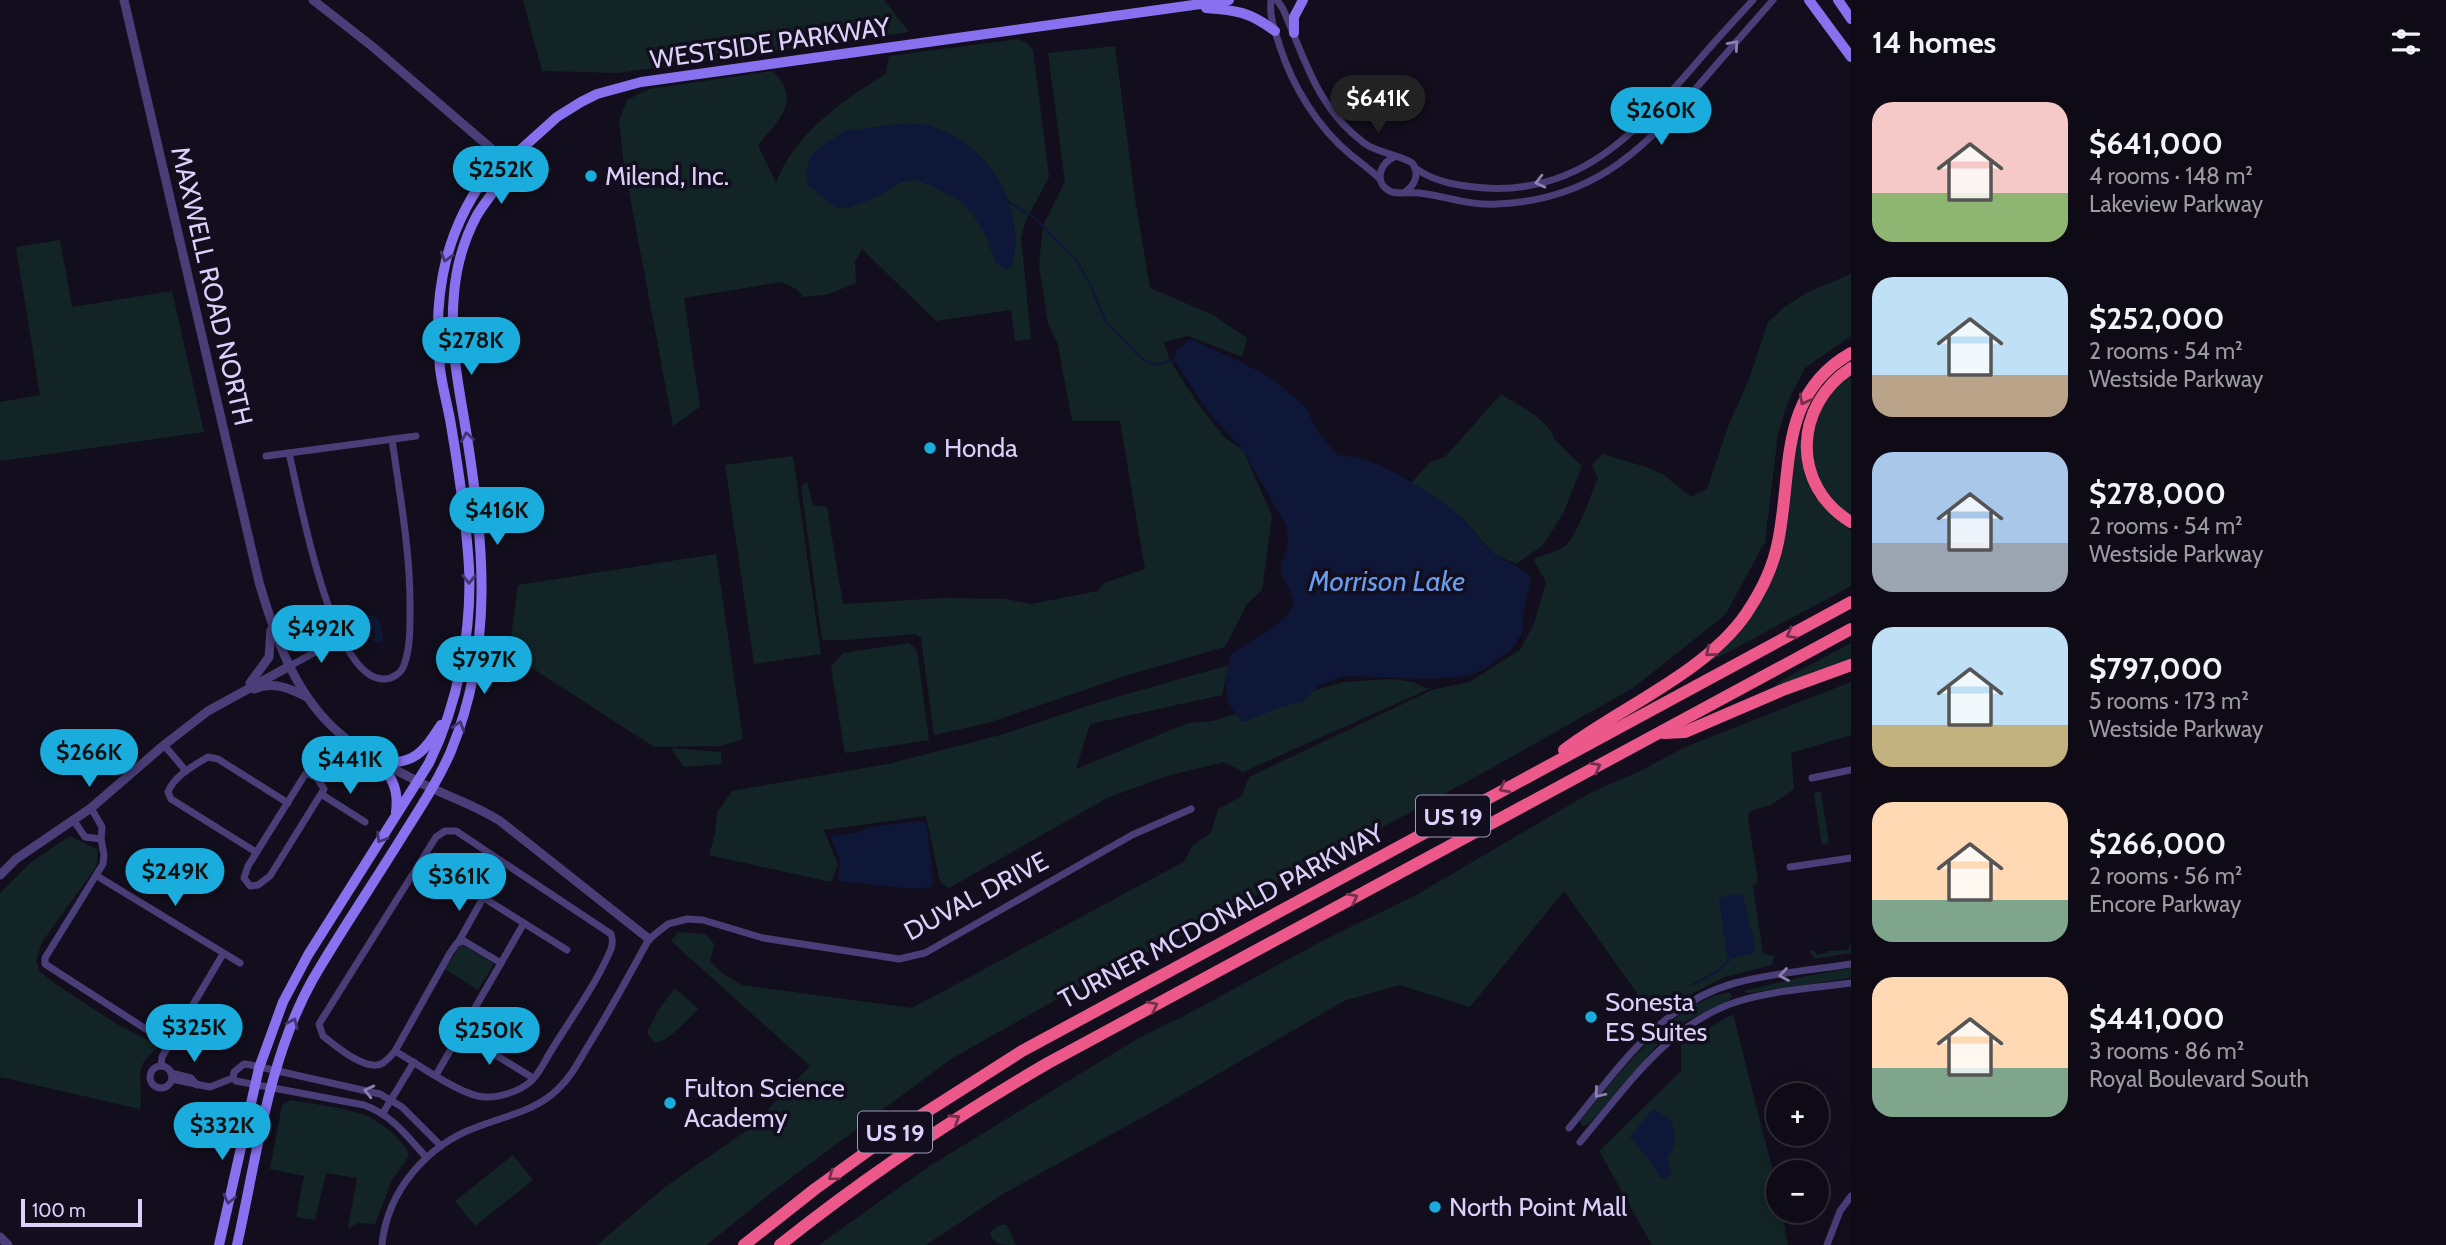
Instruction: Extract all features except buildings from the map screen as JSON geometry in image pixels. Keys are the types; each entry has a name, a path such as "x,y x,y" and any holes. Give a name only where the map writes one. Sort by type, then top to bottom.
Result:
{"highway":[{"path":"1534,773 1586,733 1705,657 1745,616 1766,580 1778,543 1791,438 1798,410 1821,374 1851,353"},
{"path":"1851,368 1830,384 1816,405 1809,428 1807,453 1812,477 1825,500 1851,522"},
{"name":"TURNER MCDONALD PARKWAY","path":"744,1245 851,1163 922,1113 1000,1064 1851,602"},
{"name":"TURNER MCDONALD PARKWAY","path":"780,1245 864,1181 936,1131 1039,1068 1851,629"},
{"path":"1660,733 1685,732 1785,689 1851,665"}],"main road":[{"name":"WESTSIDE PARKWAY","path":"219,1245 259,1068 270,1034 293,982 438,746 451,706 466,636 469,570 458,470 440,370 440,295 448,252 463,212 495,164 507,162 570,108 597,94 631,84 1229,0"},
{"path":"1294,33 1294,17 1303,0"},
{"path":"1809,0 1851,57"},
{"path":"1838,0 1851,19"},
{"path":"1184,6 1235,10 1258,18 1275,31"},
{"name":"WESTSIDE PARKWAY","path":"237,1245 272,1088 288,1032 313,979 432,788 450,751 467,701 480,638 483,569 479,520 454,368 452,320 456,275 467,238 475,218 507,173 507,162"},
{"path":"379,761 398,763 421,754 451,706"},
{"path":"379,761 394,782 397,800 394,816"}],"street":[{"name":"MAXWELL ROAD NORTH","path":"124,0 259,582 271,624 288,667 309,698 342,736 379,761 479,808 500,821 649,939"},
{"path":"313,0 373,47 507,162"},
{"path":"1271,0 1270,13 1286,67 1303,99 1329,133 1380,179 1387,189 1398,193 1422,193 1460,202 1496,205 1568,192 1611,170 1642,146 1664,124 1773,0"},
{"path":"1278,0 1317,90 1341,122 1376,151 1407,159 1415,168 1435,179 1462,186 1495,188 1528,185 1557,178 1602,156 1631,134 1754,0"},
{"path":"1602,156 1611,170"},
{"path":"1380,179 1385,162 1395,157"},
{"path":"1404,192 1413,185 1415,168"},
{"path":"266,456 416,436"},
{"path":"289,453 316,571 341,638 369,674 383,680 395,676 404,668 409,640 411,575 392,439"},
{"path":"247,688 269,656 271,624"},
{"path":"0,875 16,859 91,808 164,745 214,708 341,638"},
{"path":"214,708 262,685 282,686 309,698"},
{"path":"164,745 186,771"},
{"path":"256,852 172,800 169,788 186,771 208,757 218,759 288,803"},
{"path":"1812,778 1851,770"},
{"path":"306,773 317,778 324,789 321,794 270,876 258,885 246,884 244,874 306,773"},
{"path":"321,794 365,822"},
{"path":"91,808 102,827 104,855 97,876 45,958 45,964 169,1044"},
{"name":"DUVAL DRIVE","path":"649,939 668,924 687,919 703,920 782,942 899,958 911,957 925,953 981,923 1132,835 1191,809"},
{"path":"74,821 85,837 101,839"},
{"path":"396,1051 466,1092 486,1098 503,1095 531,1082 583,1000 610,951 613,940 611,934 456,831 445,831 436,837 319,1024 323,1037 365,1064 375,1066 383,1063 396,1051 483,898"},
{"path":"1790,867 1851,858"},
{"path":"97,876 240,963"},
{"path":"452,878 567,950"},
{"path":"436,1074 524,923"},
{"path":"382,1245 384,1229 395,1199 426,1157 463,1132 524,1111 544,1101 568,1079 649,939"},
{"path":"459,941 464,941 500,963"},
{"path":"161,1066 162,1057 169,1044 223,954"},
{"path":"1569,1128 1638,1046 1684,1006 1734,984 1851,964"},
{"path":"1580,1142 1651,1058 1693,1021 1749,998 1851,983"},
{"path":"460,1033 533,1078"},
{"path":"383,1113 414,1062"},
{"path":"172,1076 169,1085 163,1088 152,1085 149,1078 151,1071 161,1066 168,1068 172,1076 210,1087 233,1078 237,1068 244,1064 371,1091 390,1098 441,1146"},
{"path":"233,1078 255,1085 363,1105 383,1113 395,1122 426,1157"},
{"path":"1827,1245 1839,1211 1851,1196"},
{"path":"0,1237 8,1245"}],"shaded area":[{"path":"523,0 884,0 909,32 618,73 542,71"},
{"path":"1018,39 1033,50 1049,177 1027,218 1021,237 1031,339 1015,341 1011,310 936,321 862,249 855,262 856,283 826,295 803,297 798,290 782,282 684,298 700,407 673,426 624,165 619,121 627,100 649,89 773,71 782,82 787,101 780,119 758,145 776,183 794,149 807,134 837,107 886,74 889,56"},
{"path":"1115,46 1135,199 1150,288 1213,315 1247,338 1242,357 1188,336 1164,342 1170,361 1199,405 1224,437 1243,450 1272,516 1262,590 1247,604 1225,647 1128,675 988,723 934,735 921,638 915,634 822,640 801,485 807,482 813,505 827,507 843,604 943,598 1006,599 1031,604 1098,591 1104,583 1145,569 1120,421 1072,421 1058,345 1048,323 1039,265 1043,226 1065,182 1048,53"},
{"path":"60,240 72,307 172,291 204,432 0,461 0,402 40,395 16,247"},
{"path":"1851,274 1851,336 1805,368 1788,401 1778,434 1765,542 1725,615 1633,688 1483,773 1186,933 1075,989 951,1059 772,1192 707,1245 597,1245 665,1187 750,1128 810,1066 671,941 678,932 706,934 714,944 710,961 722,973 742,985 912,1008 1185,861 1192,846 1211,833 1218,809 1242,796 1249,777 1432,690 1469,682 1520,650 1534,624 1546,582 1533,559 1560,549 1569,542 1598,478 1592,465 1602,454 1664,475 1691,497 1707,489 1768,322 1806,293"},
{"path":"1851,375 1851,514 1835,504 1822,487 1815,471 1812,453 1813,435 1826,401 1837,386"},
{"path":"1501,394 1546,425 1554,439 1582,466 1563,514 1542,546 1516,564 1494,554 1460,516 1411,483 1430,462 1445,457"},
{"path":"1796,439 1802,439 1803,466 1813,491 1830,513 1851,530 1851,586 1706,664 1705,661 1777,565 1789,515"},
{"path":"793,456 821,654 754,664 725,465"},
{"path":"716,554 743,739 721,746 654,747 509,653 518,585"},
{"path":"909,643 917,650 929,740 845,753 831,667 843,653"},
{"path":"1851,643 1851,659 1773,688 1780,681"},
{"path":"1229,665 1222,695 1090,724 1076,769 1188,723 1212,721 1343,682 1392,679 1413,682 1429,689 1243,772 1224,762 1167,776 1107,798 949,888 940,882 926,816 824,830 838,865 831,882 709,855 717,813 732,791 888,764 1004,734 1096,703"},
{"path":"1851,682 1851,735 1791,753 1794,789 1771,805 1750,811 1748,818 1758,882 1753,886 1763,954 1774,956 1772,965 1725,977 1652,1014 1564,891 1470,1007 1399,985 1344,1001 1154,1111 1003,1194 926,1245 819,1245 928,1167 1137,1039 1322,941 1416,895 1590,793 1685,747"},
{"path":"671,748 721,752 722,764 684,767"},
{"path":"1821,792 1829,843 1822,844 1814,795"},
{"path":"70,836 98,850 96,867 42,942 36,961 40,972 57,985 120,1026 158,1045 141,1067 140,1109 0,1077 0,893 30,863"},
{"path":"461,944 494,964 478,990 445,969"},
{"path":"1851,944 1851,953 1814,959 1810,951 1814,950 1817,955 1827,951 1848,950"},
{"path":"1851,968 1851,978 1748,993 1744,991 1801,977"},
{"path":"675,988 698,1009 671,1035 654,1043 647,1032 659,1009"},
{"path":"1729,992 1732,997 1729,1000 1686,1021 1659,1043 1589,1124 1582,1126 1580,1120 1628,1063 1665,1026 1707,999"},
{"path":"1733,1014 1770,1160 1766,1160 1766,1223 1784,1223 1788,1245 1652,1245 1599,1151 1681,1071 1681,1044"},
{"path":"291,1100 360,1113 385,1128 403,1145 409,1156 392,1180 375,1224 358,1223 348,1229 357,1178 326,1173 315,1220 296,1217 304,1176 270,1169 282,1105"},
{"path":"513,1155 533,1180 475,1226 455,1201"},
{"path":"1006,1225 1016,1245 1000,1244 990,1234 995,1228"}],"water":[{"path":"898,124 927,125 952,135 971,147 987,163 1009,201 1015,244 1012,267 1005,269 996,263 985,234 972,213 960,201 932,186 915,180 901,182 877,197 847,208 836,208 808,185 806,172 810,157 817,149 844,131"},
{"name":"Morrison Lake","path":"1191,339 1276,381 1306,408 1318,432 1339,456 1367,461 1419,486 1469,524 1491,551 1527,574 1531,579 1522,619 1524,630 1511,650 1483,670 1468,676 1430,679 1344,676 1318,686 1303,702 1284,706 1244,722 1231,707 1226,691 1231,654 1272,628 1289,614 1293,606 1293,597 1281,573 1288,546 1287,527 1243,450 1208,412 1174,360 1177,350"},
{"path":"367,615 376,616 378,619 383,641 371,641 376,637"},
{"path":"917,821 927,823 933,882 931,887 916,889 838,881 840,859 830,836"},
{"path":"1736,894 1743,896 1755,946 1754,953 1734,958 1727,957 1719,898"},
{"path":"1653,1109 1672,1121 1674,1141 1667,1158 1671,1173 1667,1179 1660,1177 1630,1137"}],"waterway":[{"path":"1009,202 1035,218 1077,261 1106,322 1142,359 1155,365 1174,360"},
{"path":"1692,985 1718,971 1731,958"}],"place":[{"name":"Milend, Inc.","path":"591,176"},
{"name":"Honda","path":"930,448"},
{"name":"Sonesta ES Suites","path":"1591,1017"},
{"name":"Fulton Science Academy","path":"670,1103"},
{"name":"North Point Mall","path":"1435,1207"}]}
